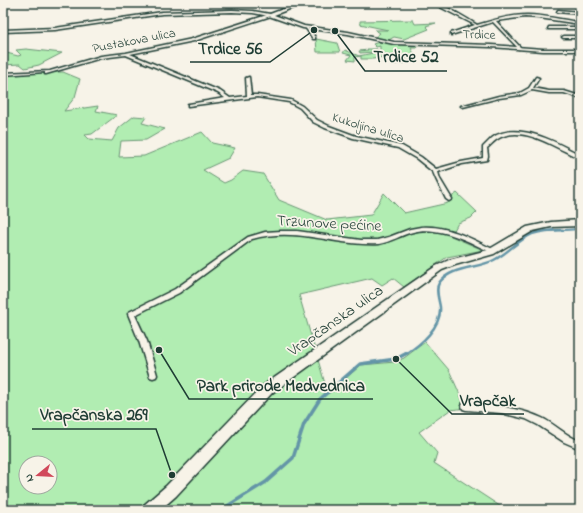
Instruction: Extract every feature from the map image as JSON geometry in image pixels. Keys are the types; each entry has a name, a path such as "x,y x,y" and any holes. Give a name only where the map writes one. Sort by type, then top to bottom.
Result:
{"street":[{"path":"270,15 303,3"},
{"path":"432,3 441,6 476,25"},
{"name":"Trdice","path":"3,31 55,29 162,13 232,11 253,12 270,15 306,28 394,43 481,45 552,51 580,50"},
{"path":"558,11 580,13"},
{"name":"Pustakova ulica","path":"46,73 101,57 126,54 202,38 270,15"},
{"path":"452,34 476,25 513,17 533,17 580,23"},
{"path":"494,21 519,48"},
{"path":"306,28 314,38"},
{"path":"549,28 580,28"},
{"path":"564,37 580,37"},
{"path":"126,54 219,92 229,99"},
{"path":"3,74 53,71"},
{"path":"248,78 249,96"},
{"path":"463,106 499,97 522,94 531,89 537,78"},
{"path":"531,89 549,92 564,92 580,97"},
{"name":"Kukoljina ulica","path":"189,105 249,96 276,98 293,102 304,109 315,120 327,127 355,137 400,147 419,158 435,171"},
{"path":"449,200 435,171 461,163 485,159 485,148 491,140 502,135 513,133 529,134 580,157"},
{"name":"Vrapčanska ulica","path":"149,510 171,491 268,389 439,268 452,262 493,251 521,232 533,228 553,224 580,223"},
{"name":"Trzunove pećine","path":"153,375 143,341 131,314 177,291 257,235 289,234 376,242 391,240 411,230 435,229 456,234 493,251"},
{"path":"466,406 503,410 524,415 542,422 560,436 580,446"}],"green space":[{"path":"413,20 415,24 436,23 426,26 429,29 404,39 394,37 387,41 374,38 380,33 375,30 388,30 360,24 360,21"},
{"path":"316,39 337,43 340,52 317,52"},
{"path":"379,42 415,45 417,48 411,48 416,58 405,58 406,60 404,63 395,64 400,63 393,55 373,59 361,59 361,56 355,57 355,61 347,60 351,55 343,53 345,50 359,56 373,53 360,53 359,51 377,49 379,54 386,55 380,51 380,46 376,47 373,44"},
{"path":"26,49 62,53 39,65 25,68 20,64 3,65 3,52 18,56 21,55 16,50"},
{"path":"63,72 80,79 75,97 64,111 98,106 96,111 117,115 92,134 85,135 89,139 112,141 119,128 134,116 146,117 142,123 165,129 146,140 121,141 119,157 144,156 202,132 212,143 235,148 229,158 203,170 224,183 231,180 243,171 263,174 279,200 327,220 371,215 384,193 404,213 448,203 450,198 457,193 477,212 471,218 458,223 451,236 483,250 447,257 404,287 393,278 382,285 372,278 299,295 328,394 361,365 395,362 404,358 425,342 449,370 466,408 450,410 419,432 437,453 434,463 506,510 3,510 3,73"}],"waterway":[{"path":"550,231 580,229"},
{"path":"406,354 418,346 429,335 438,322 440,307 437,288 439,283 444,278 457,271 494,260 532,234 563,230"},
{"path":"221,510 266,482 293,458 304,424 320,399 360,364 396,359 407,353"}],"place":[{"name":"Trdice 56","path":"314,30"},
{"name":"Trdice 52","path":"335,31"},
{"name":"Park prirode Medvednica","path":"159,350"},
{"name":"Vrapčak","path":"396,359"},
{"name":"Vrapčanska 269","path":"172,475"}]}
